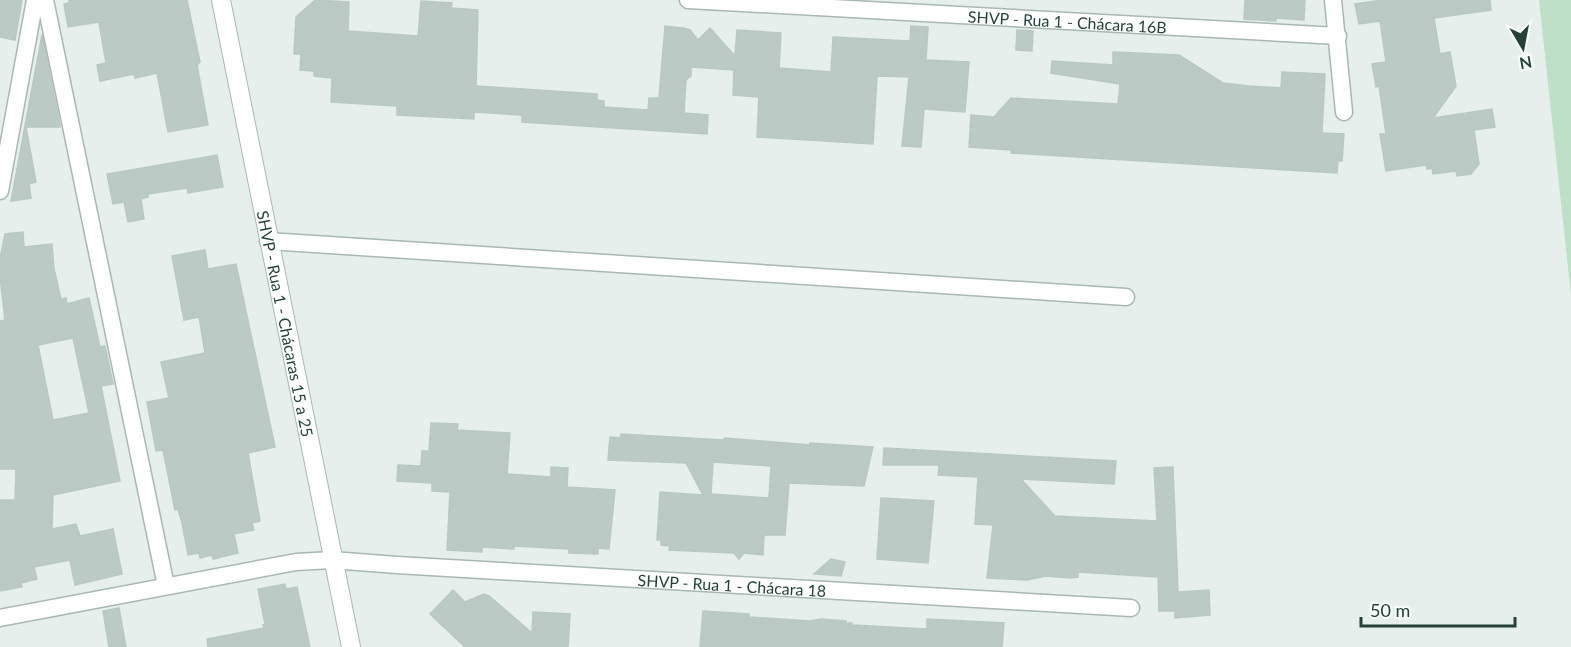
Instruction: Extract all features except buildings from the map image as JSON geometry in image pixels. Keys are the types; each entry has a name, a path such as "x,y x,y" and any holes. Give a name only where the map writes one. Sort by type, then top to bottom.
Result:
{"street":[{"path":"0,191 35,0"},
{"path":"45,0 166,586"},
{"name":"SHVP - Rua 1 - Chácaras 15 a 25","path":"221,0 351,647"},
{"name":"SHVP - Rua 1 - Chácara 16B","path":"688,0 1338,36"},
{"path":"1333,0 1344,112"},
{"path":"268,241 1126,297"},
{"name":"SHVP - Rua 1 - Chácara 18","path":"0,618 296,562 332,560 1131,608"}],"green space":[{"path":"1539,0 1571,0 1571,295"}]}
